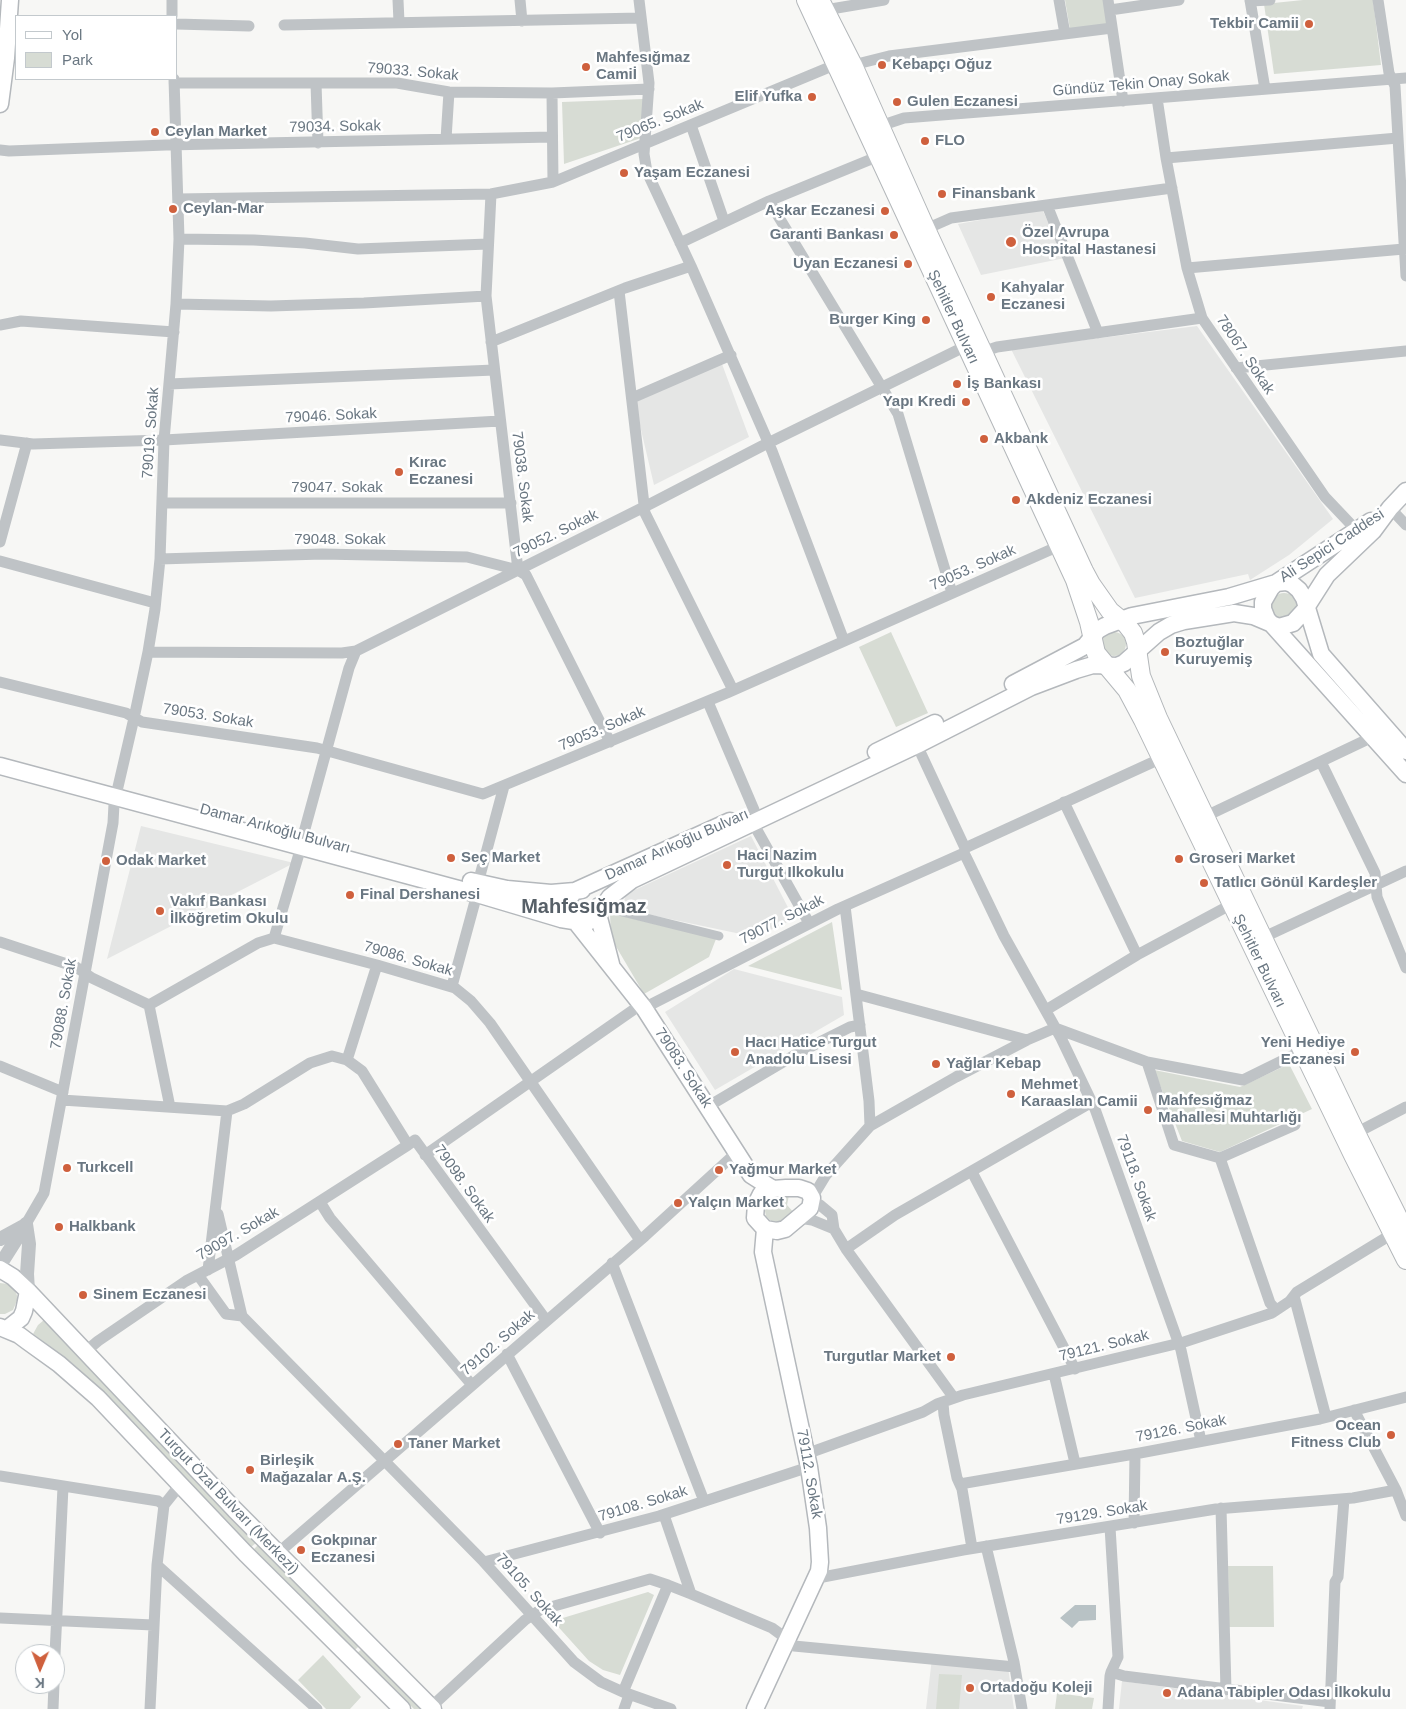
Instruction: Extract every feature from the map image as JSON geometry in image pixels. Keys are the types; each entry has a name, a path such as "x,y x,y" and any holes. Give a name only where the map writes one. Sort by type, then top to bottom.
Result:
{"main road":[{"path":"0,104 6,58 10,0"},
{"name":"Şehitler Bulvarı","path":"806,0 880,126 926,229 974,349 1079,590 1092,637"},
{"name":"Şehitler Bulvarı","path":"823,5 880,156 1084,571 1110,610 1121,620"},
{"name":"Ali Sepici Caddesi","path":"1306,606 1327,575 1360,534 1406,492"},
{"name":"Ali Sepici Caddesi","path":"1121,620 1132,616 1229,597 1276,583 1311,559 1360,534"},
{"path":"1406,751 1321,654 1299,590 1286,582 1276,583 1270,588 1263,602 1264,615 1406,774"},
{"path":"1138,652 1133,633 1121,620 1098,630 1092,637 1096,654 1107,666 1117,666 1124,663 1138,652 1159,632 1171,625 1234,613 1253,616 1279,627 1293,623 1300,617 1306,606"},
{"name":"Damar Arıkoğlu Bulvarı","path":"604,911 610,897 632,880 1027,678 1085,646 1092,637"},
{"name":"Şehitler Bulvarı","path":"1138,652 1141,676 1158,718 1356,1133 1399,1233 1406,1260"},
{"name":"Damar Arıkoğlu Bulvarı","path":"478,889 551,893 575,891 754,817 917,745 1031,687 1093,665 1107,666"},
{"name":"Şehitler Bulvarı","path":"1107,666 1127,690 1162,758 1302,1051 1399,1233"},
{"name":"Damar Arıkoğlu Bulvarı","path":"0,756 117,791 478,889 561,919 576,922"},
{"name":"Damar Arıkoğlu Bulvarı","path":"0,766 117,791"},
{"path":"604,911 586,923 576,922 572,919 567,909 568,899 575,891 585,890 595,894 604,911 610,964"},
{"name":"79083. Sokak","path":"576,922 644,1008 751,1175"},
{"path":"751,1175 773,1189 808,1196 810,1208 785,1229 777,1231 765,1229 755,1218 756,1204 751,1175"},
{"path":"756,1204 761,1194 773,1189"},
{"name":"79112. Sokak","path":"755,1709 819,1571 820,1562 818,1528 808,1461 763,1252 765,1229"},
{"name":"Turgut Özal Bulvarı (Merkezi)","path":"0,1269 13,1277 28,1291 278,1553 432,1708"},
{"path":"2,1331 20,1318 24,1311 28,1291"},
{"name":"Turgut Özal Bulvarı (Merkezi)","path":"2,1331 28,1341 80,1381 123,1422 180,1485 268,1576 402,1709"}],"street":[{"path":"172,0 172,15"},
{"path":"398,0 398,22"},
{"path":"520,0 522,21"},
{"path":"639,0 649,89 644,154 647,172 691,266 769,443 844,641"},
{"path":"823,5 884,0"},
{"path":"1059,0 1065,34"},
{"path":"1123,101 1109,5 1179,0"},
{"path":"1266,89 1250,1 1270,0"},
{"path":"1378,0 1389,72 1396,86 1406,276"},
{"path":"284,25 641,18"},
{"path":"178,24 249,26"},
{"name":"79065. Sokak","path":"178,200 491,194 553,182 645,143 845,64 889,56 1112,28"},
{"name":"Gündüz Tekin Onay Sokak","path":"880,126 904,118 1406,78"},
{"name":"79033. Sokak","path":"174,81 397,83 449,92 552,93 649,89"},
{"name":"79019. Sokak","path":"117,791 148,652 160,559 164,440 174,332 179,239 174,81"},
{"path":"316,83 318,143"},
{"path":"446,139 449,92"},
{"path":"552,93 553,182"},
{"name":"78067. Sokak","path":"1157,98 1166,158 1187,268 1202,318 1325,498 1360,534"},
{"path":"691,126 724,221"},
{"name":"79034. Sokak","path":"0,150 177,144 318,143 552,137"},
{"path":"1166,158 1398,138"},
{"path":"680,243 769,201 880,156"},
{"path":"926,229 950,218 1172,188"},
{"name":"79038. Sokak","path":"491,194 486,296 518,570"},
{"path":"769,201 898,414 952,592"},
{"path":"1047,205 1098,333"},
{"path":"179,239 254,240 358,249 488,244"},
{"path":"1187,268 1404,249"},
{"path":"491,342 619,291 691,266"},
{"path":"619,291 645,513 733,690"},
{"path":"176,304 299,305 486,296"},
{"name":"79052. Sokak","path":"356,651 644,508 769,443 882,388 974,349 1202,318"},
{"path":"0,325 21,321 174,332"},
{"path":"1236,368 1406,351"},
{"path":"632,398 731,355"},
{"path":"169,384 494,370"},
{"name":"79046. Sokak","path":"0,440 27,443 164,440 500,421"},
{"path":"0,542 27,443"},
{"name":"79047. Sokak","path":"162,503 511,503"},
{"path":"1390,508 1406,525"},
{"name":"79053. Sokak","path":"0,682 126,713 142,722 326,750 484,794 708,702 1059,546"},
{"name":"79048. Sokak","path":"160,559 322,554 467,557 518,570"},
{"path":"0,561 155,603"},
{"path":"518,570 526,575 610,742"},
{"path":"148,652 342,653 356,651"},
{"path":"149,1006 258,943 274,938 349,668 356,651"},
{"path":"708,702 754,817 809,923"},
{"path":"1204,817 1321,762 1364,741 1372,735"},
{"name":"79118. Sokak","path":"917,745 1004,936 1046,1010 1092,1102 1108,1142 1178,1343 1200,1441"},
{"name":"79077. Sokak","path":"425,1155 634,1009 644,1008 809,923 1064,802 1162,758"},
{"path":"1321,762 1375,873 1377,897 1406,968"},
{"path":"452,986 504,786"},
{"name":"79088. Sokak","path":"26,1224 44,1193 113,823 117,791"},
{"path":"1064,802 1138,955"},
{"path":"1262,938 1406,871"},
{"path":"1046,1010 1138,955 1232,904"},
{"path":"845,906 869,1101 870,1126"},
{"path":"604,911 719,936"},
{"name":"79086. Sokak","path":"274,938 377,964 460,990 490,1023 640,1240"},
{"path":"0,942 76,967 92,978 149,1006"},
{"path":"0,1066 62,1096 227,1111 244,1104 310,1063 332,1056 347,1060 377,964"},
{"path":"856,994 1027,1040"},
{"path":"149,1006 170,1107"},
{"path":"708,1107 800,1052 850,1027 860,1025"},
{"path":"972,1548 962,1488 955,1469 944,1415 948,1401 846,1249 834,1229 832,1215 808,1196 870,1126 1027,1040 1055,1028 1146,1062 1243,1080 1302,1051"},
{"name":"79098. Sokak","path":"347,1060 362,1071 408,1145 415,1140 546,1320"},
{"path":"1146,1062 1174,1145 1220,1158 1295,1125"},
{"path":"846,1249 895,1215 1092,1102"},
{"path":"1356,1133 1406,1107"},
{"path":"215,1200 242,1316 226,1314 203,1272 227,1111"},
{"name":"79097. Sokak","path":"85,1352 98,1341 186,1281 229,1260 408,1145"},
{"name":"79102. Sokak","path":"278,1553 640,1240 736,1153"},
{"path":"1220,1158 1270,1303 1276,1310"},
{"path":"972,1172 1075,1369"},
{"path":"320,1202 330,1218 472,1385"},
{"path":"799,1218 812,1220 834,1229"},
{"path":"0,1239 26,1224"},
{"path":"0,1265 26,1224"},
{"path":"26,1224 29,1244 28,1291"},
{"name":"79121. Sokak","path":"808,1461 924,1412 937,1404 1178,1343 1276,1310 1290,1301 1297,1292 1399,1233"},
{"path":"612,1263 704,1501"},
{"path":"1294,1296 1326,1417"},
{"name":"79105. Sokak","path":"242,1316 386,1460 484,1562 574,1662 601,1682 626,1694 671,1709"},
{"path":"507,1354 600,1532"},
{"path":"1054,1374 1075,1463"},
{"name":"79126. Sokak","path":"960,1484 1134,1454 1326,1417 1406,1396"},
{"path":"1354,1410 1396,1490 1406,1516"},
{"path":"1134,1454 1134,1523"},
{"name":"79108. Sokak","path":"484,1562 664,1515 808,1461"},
{"path":"0,1476 158,1501 164,1505"},
{"path":"150,1709 157,1565 164,1505 180,1485"},
{"path":"55,1644 63,1487"},
{"name":"79129. Sokak","path":"819,1571 823,1577 972,1548 1221,1508 1344,1499 1396,1490"},
{"path":"1112,1672 1124,1676 1330,1706 1335,1582 1338,1577 1344,1499"},
{"path":"1221,1508 1226,1690"},
{"path":"664,1515 691,1594"},
{"path":"1108,1709 1110,1676 1118,1657 1110,1527"},
{"path":"986,1546 1015,1667 1022,1709"},
{"path":"157,1565 317,1709"},
{"path":"432,1708 518,1626 543,1608 650,1579 772,1628 794,1646 1015,1667"},
{"path":"624,1709 626,1694 668,1586"},
{"path":"0,1618 153,1625"},
{"path":"53,1709 54,1694"}],"shaded area":[{"name":"Özel Avrupa Hospital Hastanesi","path":"1042,209 1065,258 981,275 958,224"},
{"path":"1197,326 1333,519 1289,555 1250,580 1248,574 1135,598 1011,349"},
{"path":"722,364 749,437 654,485 634,400"},
{"name":"Vakıf Bankası İlköğretim Okulu","path":"141,826 294,863 107,959"},
{"name":"Haci Nazim Turgut Ilkokulu","path":"751,836 794,919 755,937 622,909 626,894"},
{"name":"Hacı Hatice Turgut Anadolu Lisesi","path":"734,969 842,997 844,1015 715,1090 665,1012"},
{"path":"1075,1605 1096,1605 1096,1620 1079,1621 1072,1628 1060,1618"},
{"name":"Ortadoğu Koleji","path":"932,1658 1008,1667 1014,1709 926,1709"},
{"name":"Adana Tabipler Odası İlkokulu","path":"1122,1681 1303,1706 1302,1709 1119,1709"}],"green space":[{"path":"1065,0 1107,0 1110,24 1070,29"},
{"path":"1303,0 1373,0 1381,65 1274,74 1264,4"},
{"path":"643,99 644,137 564,164 562,102"},
{"path":"1284,593 1293,597 1297,606 1293,615 1284,619 1275,615 1271,606 1275,597"},
{"path":"891,632 928,713 896,727 859,647"},
{"path":"1114,632 1123,635 1126,644 1123,653 1114,656 1105,653 1102,644 1105,635"},
{"path":"610,913 716,939 709,957 644,994 611,938"},
{"path":"832,922 842,990 748,966"},
{"path":"1289,1064 1312,1109 1220,1152 1182,1141 1154,1070 1240,1087"},
{"path":"789,1195 787,1205 796,1215 794,1219 774,1224 766,1216 767,1200 771,1196"},
{"path":"0,1283 8,1284 14,1288 18,1298 13,1310 5,1314 0,1314"},
{"path":"44,1320 256,1543 251,1547 111,1399 72,1363 33,1334 38,1325"},
{"path":"258,1545 359,1646 355,1650 253,1550"},
{"path":"1228,1566 1273,1566 1274,1627 1229,1627"},
{"path":"648,1592 654,1595 620,1675 603,1670 589,1661 553,1621"},
{"path":"362,1649 422,1709 414,1709 357,1653"},
{"path":"323,1655 361,1697 350,1709 326,1709 298,1680"},
{"path":"939,1674 962,1675 959,1709 936,1709"},
{"path":"1057,1693 1094,1698 1092,1709 1055,1709"}],"place":[{"name":"Tekbir Camii","path":"1309,24"},
{"name":"Kebapçı Oğuz","path":"882,65"},
{"name":"Mahfesığmaz Camiİ","path":"586,67"},
{"name":"Elif Yufka","path":"812,97"},
{"name":"Gulen Eczanesi","path":"897,102"},
{"name":"Ceylan Market","path":"155,132"},
{"name":"FLO","path":"925,141"},
{"name":"Yaşam Eczanesi","path":"624,173"},
{"name":"Finansbank","path":"942,194"},
{"name":"Ceylan-Mar","path":"173,209"},
{"name":"Aşkar Eczanesi","path":"885,211"},
{"name":"Garanti Bankası","path":"894,235"},
{"name":"Özel Avrupa Hospital Hastanesi","path":"1011,242"},
{"name":"Uyan Eczanesi","path":"908,264"},
{"name":"Kahyalar Eczanesi","path":"991,297"},
{"name":"Burger King","path":"926,320"},
{"name":"İş Bankası","path":"957,384"},
{"name":"Yapı Kredi","path":"966,402"},
{"name":"Akbank","path":"984,439"},
{"name":"Kırac Eczanesi","path":"399,472"},
{"name":"Akdeniz Eczanesi","path":"1016,500"},
{"name":"Boztuğlar Kuruyemiş","path":"1165,652"},
{"name":"Seç Market","path":"451,858"},
{"name":"Groseri Market","path":"1179,859"},
{"name":"Odak Market","path":"106,861"},
{"name":"Haci Nazim Turgut Ilkokulu","path":"727,865"},
{"name":"Tatlıcı Gönül Kardeşler","path":"1204,883"},
{"name":"Final Dershanesi","path":"350,895"},
{"name":"Vakıf Bankası İlköğretim Okulu","path":"160,911"},
{"name":"Hacı Hatice Turgut Anadolu Lisesi","path":"735,1052"},
{"name":"Yeni Hediye Eczanesi","path":"1355,1052"},
{"name":"Yağlar Kebap","path":"936,1064"},
{"name":"Mehmet Karaaslan Camii","path":"1011,1094"},
{"name":"Mahfesığmaz Mahallesi Muhtarlığı","path":"1148,1110"},
{"name":"Turkcell","path":"67,1168"},
{"name":"Yağmur Market","path":"719,1170"},
{"name":"Yalçın Market","path":"678,1203"},
{"name":"Halkbank","path":"59,1227"},
{"name":"Sinem Eczanesi","path":"83,1295"},
{"name":"Turgutlar Market","path":"951,1357"},
{"name":"Ocean Fitness Club","path":"1391,1435"},
{"name":"Taner Market","path":"398,1444"},
{"name":"Birleşik Mağazalar A.Ş.","path":"250,1470"},
{"name":"Gokpınar Eczanesi","path":"301,1550"},
{"name":"Ortadoğu Koleji","path":"970,1688"},
{"name":"Adana Tabipler Odası İlkokulu","path":"1167,1693"}],"district":[{"name":"Mahfesığmaz","path":"584,907"}]}
